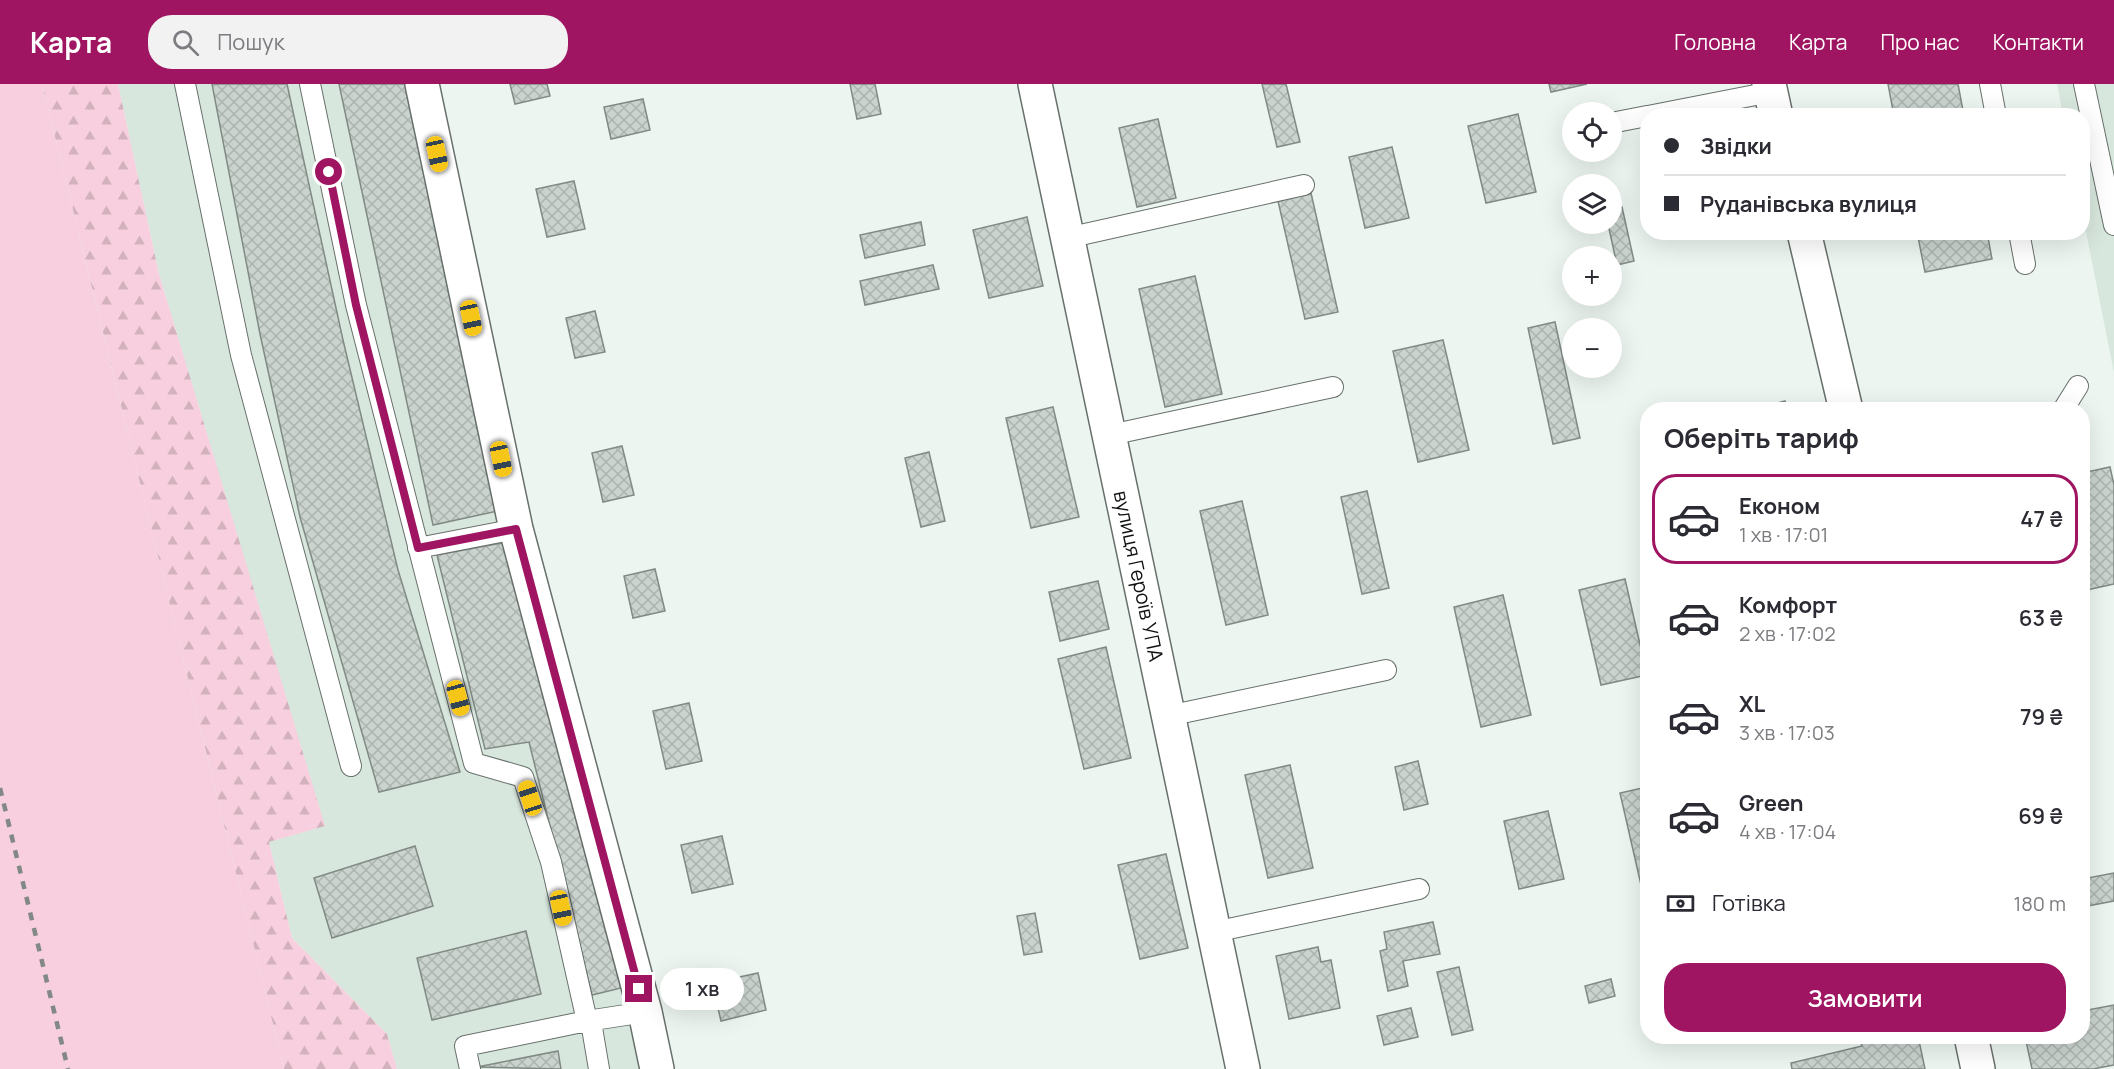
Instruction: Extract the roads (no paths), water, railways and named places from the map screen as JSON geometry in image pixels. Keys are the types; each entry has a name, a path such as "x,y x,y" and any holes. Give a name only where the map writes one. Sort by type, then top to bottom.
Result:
{"street":[{"path":"422,84 516,529 645,1012 657,1069"},
{"name":"вулиця Героїв УПА","path":"1035,84 1244,1069"},
{"path":"1806,240 1844,402"},
{"path":"1973,1044 1978,1069"}],"lane":[{"path":"185,84 241,355 351,766"},
{"path":"310,84 356,305 474,763 523,777 551,862 599,1069"},
{"path":"1990,84 1994,108"},
{"path":"2084,84 2089,108"},
{"path":"1700,108 1772,97"},
{"path":"2090,112 2114,225"},
{"path":"1622,121 1640,118"},
{"path":"1066,238 1304,185"},
{"path":"2020,240 2025,264"},
{"path":"2068,402 2078,386"},
{"path":"1110,435 1334,387"},
{"path":"418,548 516,529"},
{"path":"1168,716 1386,670"},
{"path":"1214,932 1419,889"},
{"path":"470,1069 465,1046 645,1012"}],"railway":[{"path":"0,788 68,1069"}]}
